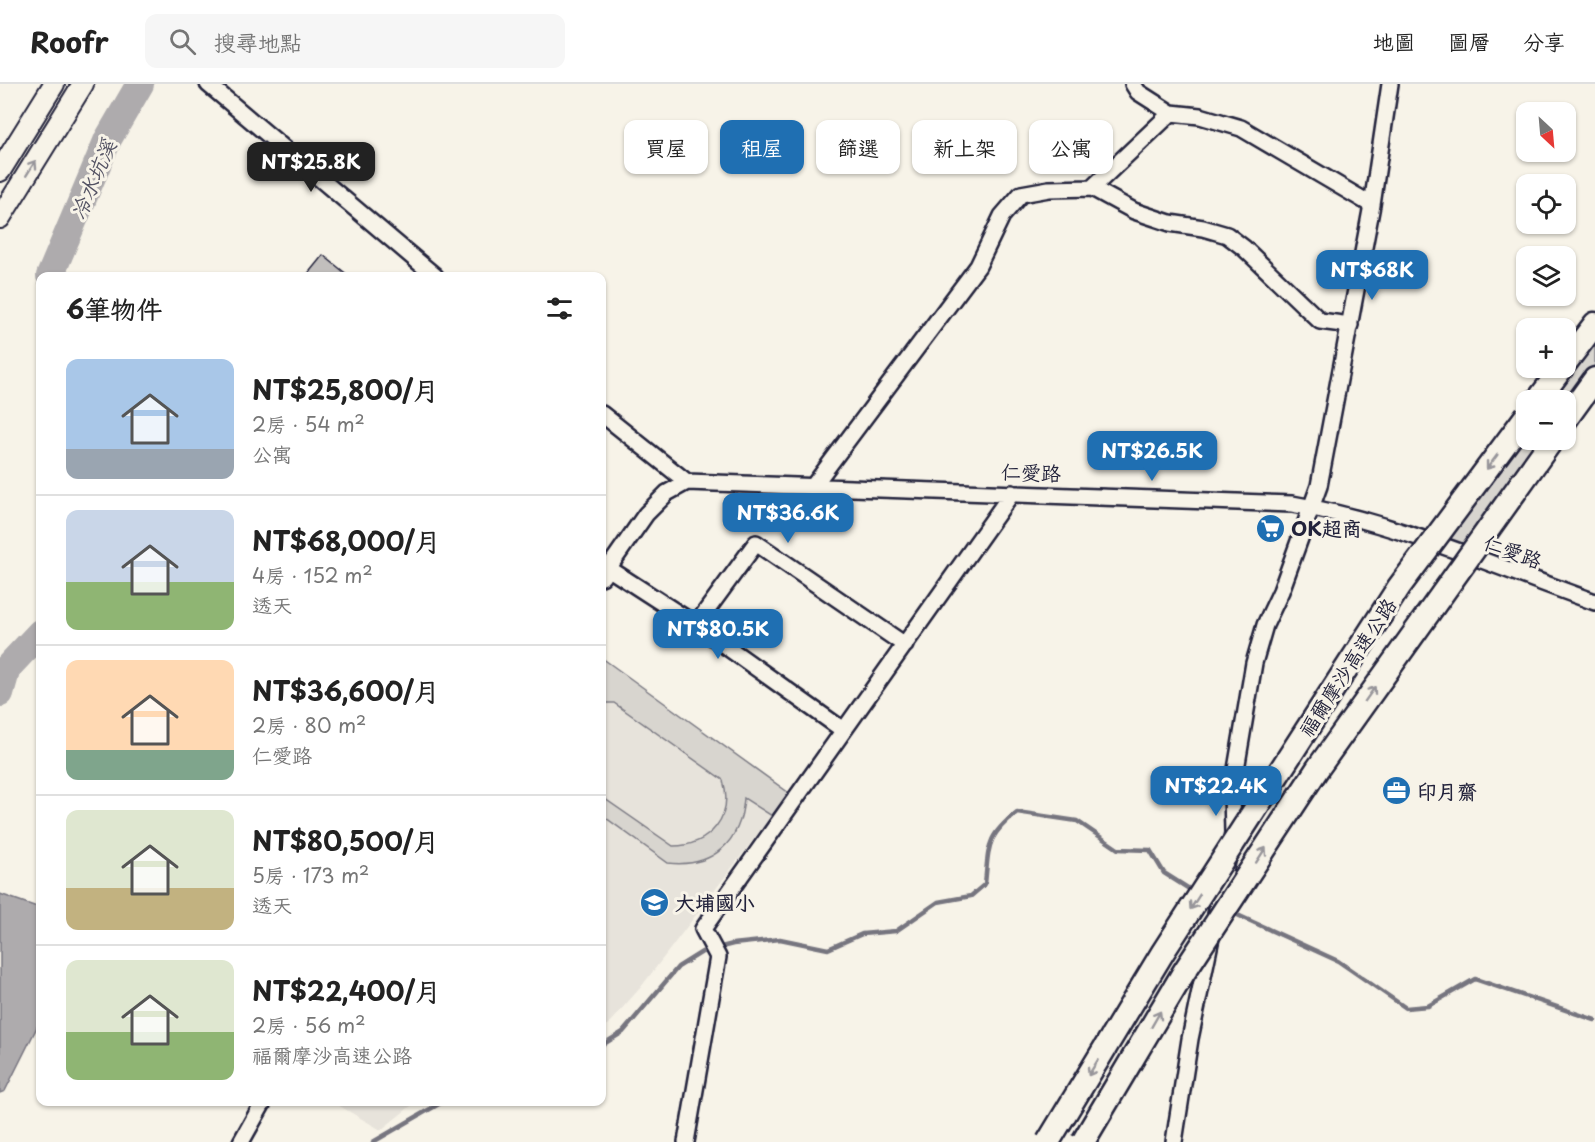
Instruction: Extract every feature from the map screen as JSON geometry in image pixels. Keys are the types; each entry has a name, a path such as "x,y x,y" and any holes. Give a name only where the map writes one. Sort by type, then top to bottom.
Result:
{"highway":[{"path":"1576,350 1595,324"},
{"path":"1576,405 1595,379"},
{"name":"福爾摩沙高速公路","path":"1048,1142 1163,952 1399,586 1516,430"},
{"name":"福爾摩沙高速公路","path":"1083,1142 1184,972 1318,768 1545,450"}],"main road":[{"path":"0,171 54,84"},
{"path":"0,218 83,84"}],"street":[{"path":"208,84 430,272"},
{"path":"1133,84 1138,92 1171,113 1200,116 1241,128 1372,205"},
{"path":"1174,1142 1190,1039 1233,833 1232,793 1254,663 1265,625 1281,591 1319,486 1372,205 1390,84"},
{"path":"1092,188 1171,113"},
{"path":"814,485 978,266 1002,216 1022,194 1049,189 1092,188 1134,211 1170,223 1203,228 1227,235 1244,248 1320,321 1350,325"},
{"path":"606,417 687,482 667,493 646,514 606,571"},
{"name":"仁愛路","path":"687,482 1292,504 1381,525 1595,602"},
{"path":"686,1142 718,957 703,929 1012,493"},
{"path":"696,625 756,543 905,645"},
{"path":"606,573 696,625 843,730"},
{"path":"241,1142 261,1106"}],"shaded area":[{"path":"1595,315 1595,395 1576,421 1576,390 1539,390 1548,378 1576,378 1576,340"},
{"path":"1516,421 1516,450 1555,450 1479,552 1432,533"},
{"name":"大埔國小","path":"606,661 789,793 641,987 606,1026"},
{"path":"606,661 789,793 772,816 744,798 742,814 737,827 722,849 698,861 668,863 606,818 606,800 673,846 686,845 708,835 722,817 726,793 723,780 614,703 606,703"},
{"path":"0,894 36,907 36,1029 5,1091 0,1093"},
{"path":"340,1106 411,1106 381,1130"}],"building":[{"path":"323,255 344,272 309,272"}],"waterway":[{"name":"冷水坑溪","path":"52,272 108,139 140,84"},
{"name":"冷水坑溪","path":"0,693 7,668 36,637"},
{"path":"606,1043 623,1032 678,967 702,952 733,944 780,939 828,949 862,934 896,931 938,902 971,896 985,884 989,851 994,835 1017,812 1077,821 1118,849 1150,850 1164,873 1194,892"},
{"path":"1231,912 1338,961 1406,1008 1428,1006 1475,979 1595,1020"},
{"path":"373,1142 435,1106"}],"place":[{"name":"OK超商","path":"1270,528"},
{"name":"印月齋","path":"1396,791"},
{"name":"大埔國小","path":"654,902"}]}
